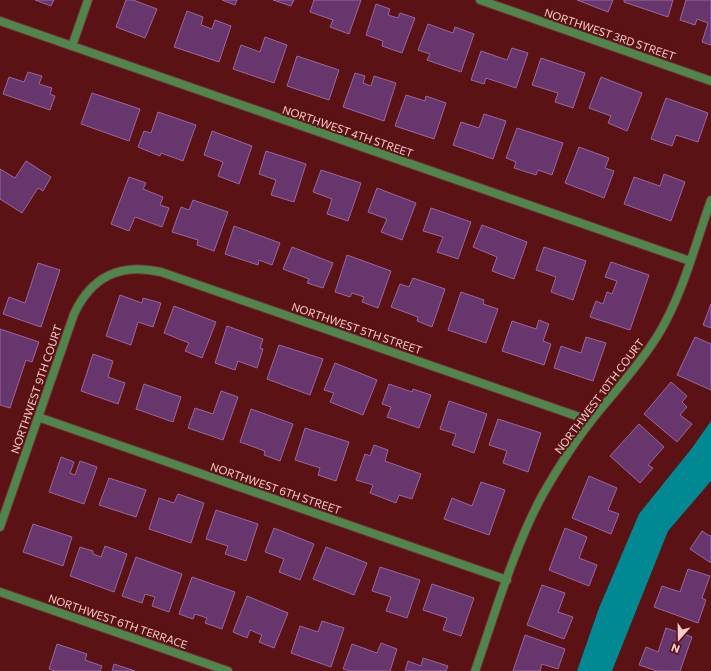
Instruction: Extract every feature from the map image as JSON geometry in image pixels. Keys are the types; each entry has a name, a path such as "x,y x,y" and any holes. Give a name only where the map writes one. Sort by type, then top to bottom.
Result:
{"street":[{"path":"72,46 88,0"},
{"name":"NORTHWEST 3RD STREET","path":"480,0 711,81"},
{"name":"NORTHWEST 4TH STREET","path":"0,21 690,261"},
{"name":"NORTHWEST 10TH COURT","path":"475,671 523,537 543,495 567,454 591,421 640,362 658,334 679,291 711,200"},
{"name":"NORTHWEST 5TH STREET","path":"114,273 131,268 146,268 161,272 591,421"},
{"name":"NORTHWEST 9TH COURT","path":"0,527 80,300 90,288 102,279 114,273"},
{"name":"NORTHWEST 6TH STREET","path":"38,417 507,580"},
{"name":"NORTHWEST 6TH TERRACE","path":"0,592 228,671"}],"water":[{"path":"711,421 711,481 668,531 612,671 577,671 599,608 639,514 692,448"}],"building":[{"path":"35,0 54,0 51,6"},
{"path":"126,0 133,0 157,9 145,38 116,27"},
{"path":"222,0 237,0 235,5"},
{"path":"273,0 294,0 291,6"},
{"path":"314,0 361,0 349,34 330,27 333,20 310,12"},
{"path":"577,0 613,0 608,12"},
{"path":"624,0 673,0 668,17 624,2"},
{"path":"686,0 711,0 711,45 702,42 708,23 697,19 695,25 680,20"},
{"path":"376,4 390,9 388,15 398,18 400,13 415,18 402,53 382,46 383,41 366,35"},
{"path":"187,11 203,17 201,25 212,29 215,20 231,26 219,62 174,47"},
{"path":"428,24 453,33 455,27 474,34 461,72 427,60 430,54 418,50"},
{"path":"265,37 287,45 274,83 233,69 241,45 260,52"},
{"path":"512,48 528,53 516,88 486,78 484,84 471,80 481,51 507,60"},
{"path":"297,56 339,70 329,100 287,86"},
{"path":"541,58 585,73 573,108 555,102 558,93 532,85"},
{"path":"28,72 42,76 39,84 52,88 50,94 55,96 50,110 3,94 9,77 24,82"},
{"path":"355,73 365,76 363,83 371,86 374,76 396,83 384,121 343,107"},
{"path":"601,77 642,93 627,131 608,123 611,116 589,108"},
{"path":"92,93 140,109 129,141 81,124"},
{"path":"406,95 425,101 426,96 446,103 434,139 395,126"},
{"path":"666,98 708,113 698,142 676,135 672,146 651,139"},
{"path":"158,112 196,125 183,161 161,153 160,156 138,147 144,131 151,133"},
{"path":"484,114 506,121 493,159 453,145 461,122 479,128"},
{"path":"517,128 563,143 552,175 538,170 536,175 514,168 516,162 506,158"},
{"path":"212,131 252,146 239,184 218,176 223,162 204,155"},
{"path":"579,147 609,158 605,168 614,171 604,198 565,183"},
{"path":"266,151 306,164 294,202 271,195 276,180 259,174"},
{"path":"26,161 51,177 43,191 38,188 22,213 0,199 0,169 15,178"},
{"path":"321,170 361,183 348,221 327,214 332,199 313,192"},
{"path":"664,174 685,182 671,221 624,204 634,177 660,186"},
{"path":"129,177 146,183 143,189 163,197 160,205 169,208 162,227 135,217 129,231 111,224"},
{"path":"377,188 416,203 402,240 381,232 387,219 368,212"},
{"path":"193,200 228,212 214,251 197,245 198,240 172,232 181,207 189,210"},
{"path":"431,208 471,222 458,259 437,252 443,237 423,231"},
{"path":"482,225 527,242 514,279 492,271 497,257 473,247"},
{"path":"234,226 280,243 272,265 259,260 258,265 225,254"},
{"path":"292,247 333,263 323,288 307,283 309,279 283,269"},
{"path":"544,247 586,261 573,300 551,292 556,277 536,270"},
{"path":"347,255 391,271 378,308 362,302 364,297 352,293 350,297 335,292"},
{"path":"611,262 649,275 630,330 590,317 596,301 603,304 607,292 612,294 617,281 605,277"},
{"path":"38,263 60,270 41,327 3,314 9,297 25,303"},
{"path":"413,278 445,289 432,327 417,321 418,317 391,307 400,284 409,287"},
{"path":"461,292 484,300 483,304 498,309 486,343 448,330"},
{"path":"120,295 142,303 143,298 161,303 153,327 138,322 131,345 106,336"},
{"path":"711,304 711,328 703,325"},
{"path":"174,306 216,322 202,358 185,351 189,343 164,333"},
{"path":"539,320 549,324 543,341 551,344 544,365 502,351 512,321 536,329"},
{"path":"227,326 263,339 260,348 263,349 257,368 238,361 235,370 215,363"},
{"path":"0,329 39,342 32,362 26,360 10,408 0,405"},
{"path":"586,337 606,343 593,381 554,368 561,346 581,353"},
{"path":"695,337 711,344 711,390 677,375"},
{"path":"279,345 323,359 310,395 267,379"},
{"path":"93,354 113,361 108,377 125,383 118,404 81,391"},
{"path":"335,363 377,380 363,415 330,402 334,393 324,390"},
{"path":"671,382 687,396 682,402 687,407 680,415 692,424 677,442 644,414"},
{"path":"144,384 181,397 173,422 136,409"},
{"path":"389,384 412,392 413,389 431,395 419,428 387,417 391,407 382,404"},
{"path":"221,391 238,397 223,440 188,428 195,408 213,414"},
{"path":"449,401 487,414 474,453 452,445 456,434 440,429"},
{"path":"251,409 293,424 280,461 264,455 265,451 240,442"},
{"path":"498,419 541,433 528,472 503,463 507,451 489,445"},
{"path":"639,424 664,447 648,465 653,468 640,483 610,456"},
{"path":"305,428 349,442 336,481 318,475 320,468 295,460"},
{"path":"374,445 388,450 385,461 421,474 412,499 399,495 396,503 370,493 373,485 356,480 365,454 370,456"},
{"path":"61,457 74,462 70,473 75,475 80,461 97,467 84,504 49,492"},
{"path":"589,476 617,488 608,510 619,514 611,534 572,518"},
{"path":"109,478 146,490 136,517 99,505"},
{"path":"481,482 505,490 489,535 444,519 452,498 472,506"},
{"path":"178,494 204,503 191,543 149,529 159,498 174,503"},
{"path":"216,510 258,524 246,561 225,554 228,546 206,539"},
{"path":"33,524 72,537 63,566 23,552"},
{"path":"274,528 314,544 300,580 279,572 284,559 265,552"},
{"path":"565,528 587,537 579,558 597,565 589,586 549,570"},
{"path":"702,531 710,536 711,535 711,563 690,549"},
{"path":"105,546 127,554 114,592 70,576 80,547 93,551 93,554 101,557"},
{"path":"326,547 367,563 354,595 313,579"},
{"path":"136,557 182,574 169,612 152,606 155,597 145,594 142,603 122,596"},
{"path":"380,567 420,580 407,618 386,611 391,597 372,591"},
{"path":"688,569 710,576 702,598 706,600 698,623 654,607 662,586 680,592"},
{"path":"192,577 235,592 222,629 205,623 207,618 195,614 193,619 179,614"},
{"path":"432,584 474,598 461,636 443,630 447,618 423,610"},
{"path":"542,585 565,593 558,612 573,617 564,639 527,625"},
{"path":"247,596 288,613 274,648 259,642 262,635 250,630 247,638 233,632"},
{"path":"322,621 344,628 331,667 291,653 300,626 318,632"},
{"path":"666,628 692,637 680,671 657,671 639,665 646,647 658,652"},
{"path":"525,635 565,649 558,669 542,664 540,671 513,671"},
{"path":"381,643 397,649 390,671 350,671 343,669 352,644 377,653"},
{"path":"57,644 87,654 85,660 102,666 100,671 55,671 49,669"},
{"path":"423,658 448,666 446,671 405,671 408,661 421,666"},
{"path":"114,664 135,671 112,671"}]}
